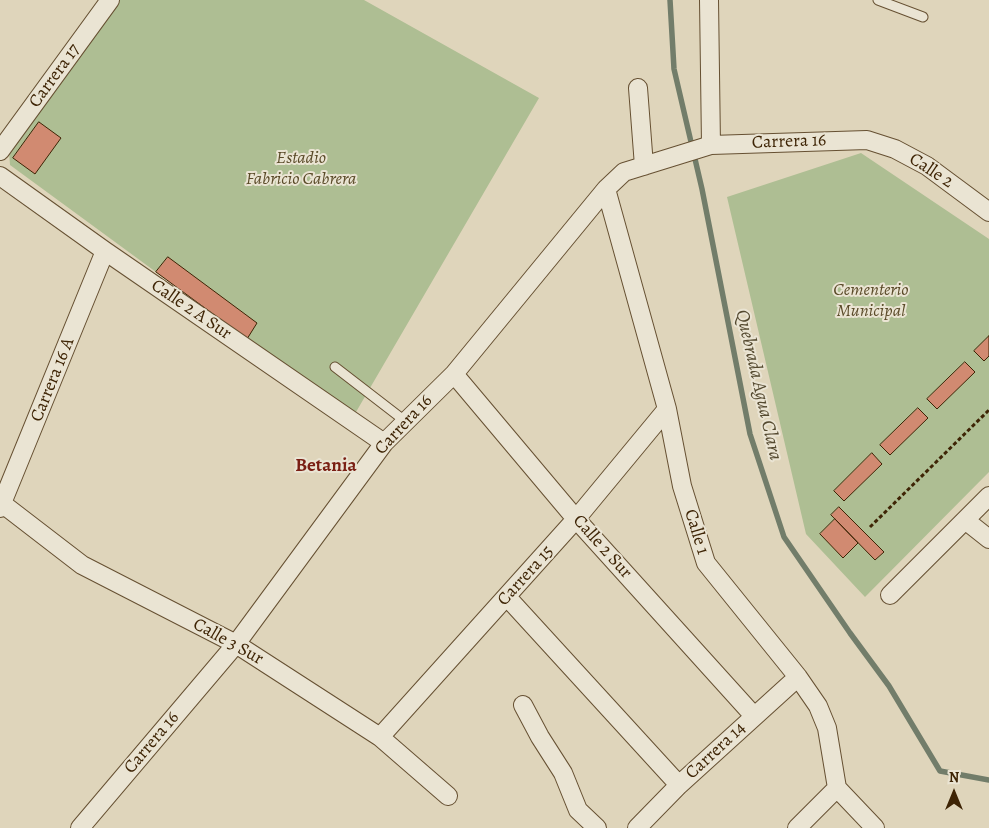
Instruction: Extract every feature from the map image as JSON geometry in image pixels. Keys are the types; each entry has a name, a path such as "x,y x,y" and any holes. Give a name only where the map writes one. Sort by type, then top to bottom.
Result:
{"street":[{"name":"Carrera 17","path":"0,152 110,0"},
{"path":"705,146 709,0"},
{"path":"638,88 644,166"},
{"name":"Carrera 16","path":"80,828 236,644 384,443 454,374 606,189 624,172 705,146 867,140"},
{"name":"Calle 2","path":"867,140 895,149 926,166 989,212"},
{"name":"Calle 2 A Sur","path":"0,176 105,251 384,443"},
{"name":"Calle 1","path":"606,189 667,409 682,486 706,563 798,677 818,706 827,728 837,788"},
{"name":"Carrera 16 A","path":"1,505 105,251"},
{"name":"Calle 2 Sur","path":"454,374 576,519 754,716"},
{"name":"Carrera 15","path":"380,737 576,519 667,409"},
{"path":"890,595 989,496"},
{"name":"Calle 3 Sur","path":"1,505 82,565 236,644 380,737 448,796"},
{"path":"964,520 989,539"},
{"path":"507,597 679,785"},
{"name":"Carrera 14","path":"637,828 679,785 798,677"},
{"path":"523,706 563,773 578,810 597,828"},
{"path":"797,828 837,788 875,828"}],"lane":[{"path":"878,0 923,17"},
{"path":"334,367 405,421"}],"path":[{"path":"870,527 989,410"}],"green space":[{"name":"Estadio Fabricio Cabrera","path":"116,0 364,0 539,98 356,412 347,412 10,165 9,151"},
{"name":"Cementerio Municipal","path":"861,153 989,239 989,472 865,597 806,534 727,197"}],"building":[{"path":"39,122 61,138 35,174 13,158"},
{"path":"168,257 257,323 247,339 156,272"},
{"path":"989,336 989,356 984,361 974,351"},
{"path":"965,362 975,372 937,409 927,399"},
{"path":"918,408 928,418 890,455 880,445"},
{"path":"872,453 882,464 844,501 834,491"},
{"path":"839,507 884,552 875,560 831,515"},
{"path":"835,519 858,543 843,558 820,534"}],"waterway":[{"name":"Quebrada Agua Clara","path":"670,0 674,69 702,189 750,434 784,537 889,686 940,771 989,780"}],"district":[{"name":"Betania","path":"326,466"}]}
